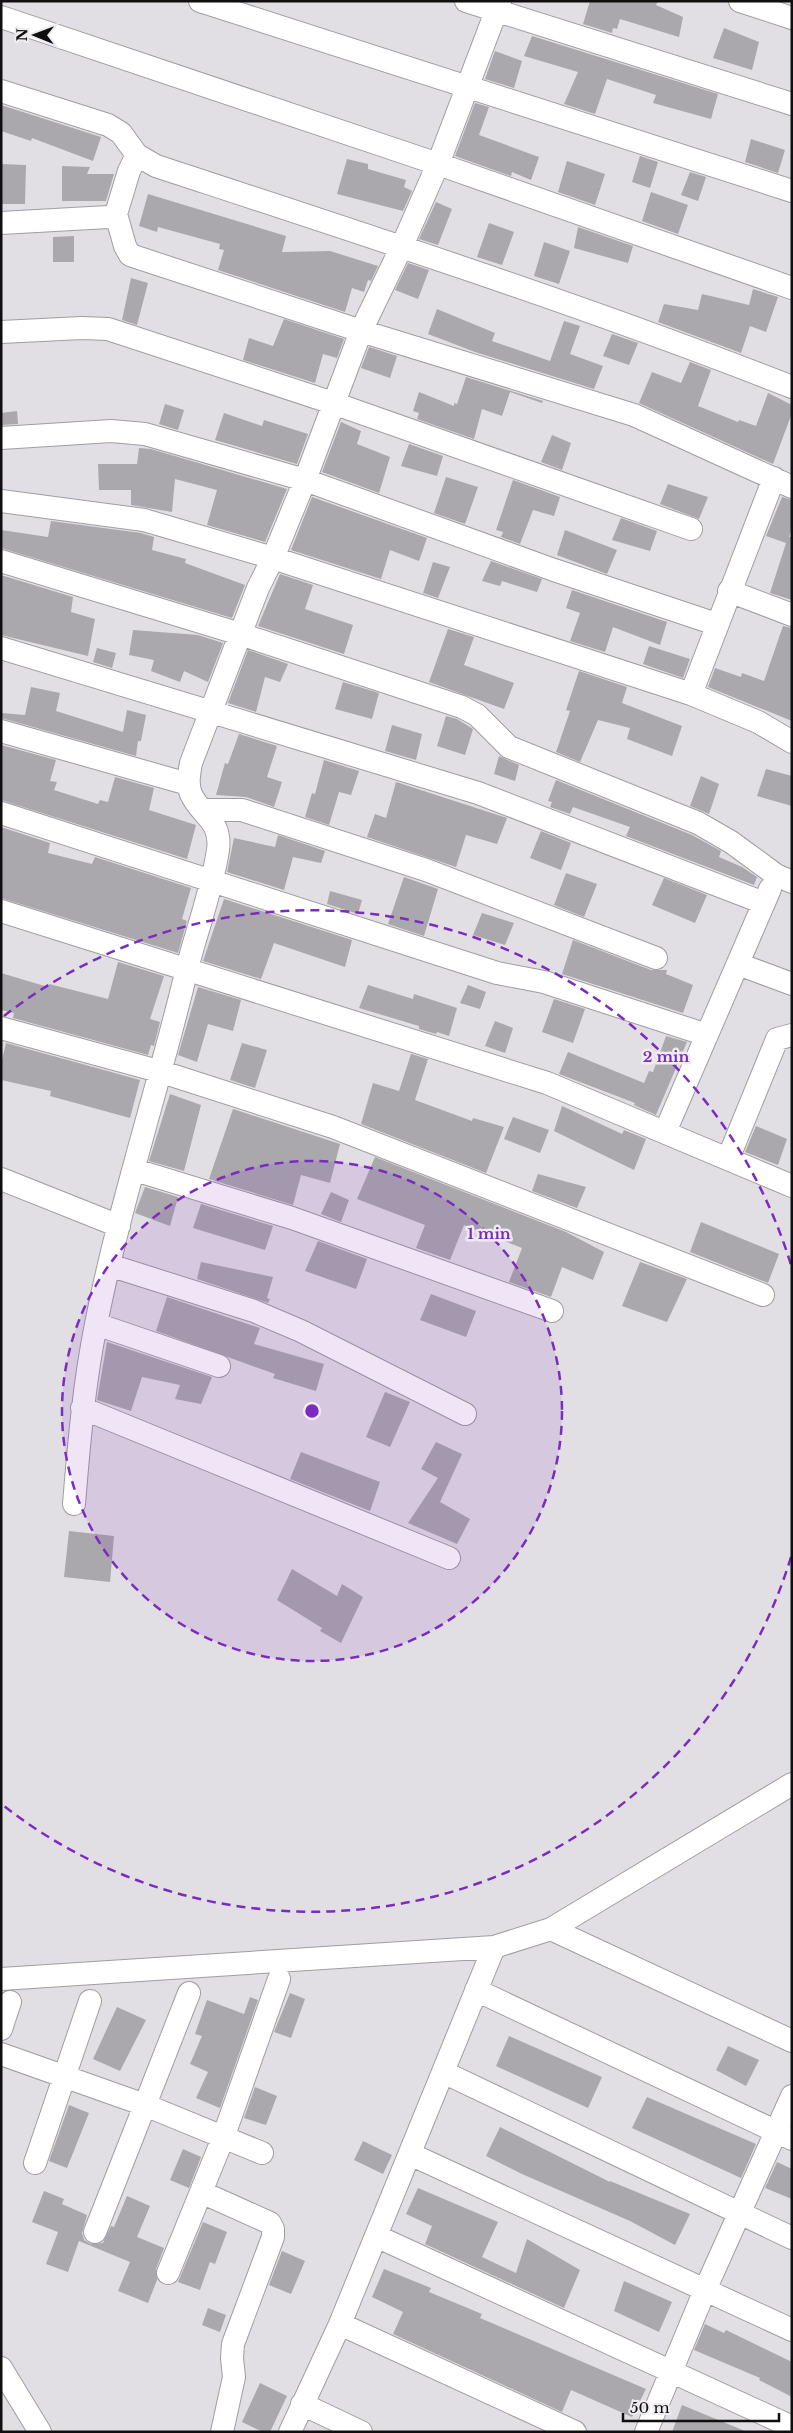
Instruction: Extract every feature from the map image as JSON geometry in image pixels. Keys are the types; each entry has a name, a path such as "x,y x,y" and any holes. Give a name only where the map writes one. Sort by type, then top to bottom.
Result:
{"street":[{"path":"200,1 792,191"},
{"path":"466,1 498,6 791,103"},
{"path":"740,1 792,18"},
{"path":"74,1504 82,1408 96,1324 109,1265 162,1072 187,969 213,882 218,847 217,827 191,795 188,784 190,763 258,588 273,558 305,480 360,331 402,246 438,164 498,6"},
{"path":"1,17 438,164 792,288"},
{"path":"1,91 108,125 121,133 137,156 156,166 402,246 693,348 792,387"},
{"path":"137,156 129,171 116,214 125,246 130,255 360,331 634,415 783,482 729,591 691,694"},
{"path":"1,223 108,217 116,214"},
{"path":"1,332 82,328 108,329 333,403 691,529"},
{"path":"1,438 111,431 145,434 305,480 545,567 716,624"},
{"path":"1,501 144,520 273,558 691,694 758,722 792,742"},
{"path":"1,561 240,634 462,707 477,715 509,747 698,823 732,842 784,879 764,903 666,1132"},
{"path":"729,591 792,615"},
{"path":"1,648 478,793 764,903"},
{"path":"1,731 188,784"},
{"path":"203,810 242,810 417,867 656,958"},
{"path":"1,813 497,973 544,982 707,1035"},
{"path":"1,911 547,1083 792,1186"},
{"path":"738,964 792,984"},
{"path":"1,1028 162,1072 333,1127 763,1296"},
{"path":"728,1158 777,1039 792,1035"},
{"path":"135,1170 292,1218 552,1311"},
{"path":"1,1179 119,1226"},
{"path":"109,1265 254,1311 301,1331 464,1414"},
{"path":"96,1324 220,1366"},
{"path":"82,1408 449,1558"},
{"path":"1,1979 494,1947 551,1929 792,1784"},
{"path":"551,1929 792,2041"},
{"path":"290,2432 340,2324 494,1947"},
{"path":"168,2273 223,2138 280,1979"},
{"path":"476,1990 784,2135"},
{"path":"95,2232 189,1993"},
{"path":"35,2163 90,2001"},
{"path":"1,2029 10,2002"},
{"path":"1,2054 145,2105 262,2153"},
{"path":"443,2072 792,2238"},
{"path":"646,2432 739,2213 784,2135 792,2096"},
{"path":"410,2154 792,2330"},
{"path":"201,2192 270,2223 273,2229 272,2237 233,2344 234,2377 222,2432"},
{"path":"376,2236 792,2427"},
{"path":"340,2324 575,2432"},
{"path":"1,2368 40,2432"},
{"path":"302,2404 361,2432"}],"building":[{"path":"590,1 658,1 656,5 683,17 679,37 620,19 617,29 613,28 612,33 583,24"},
{"path":"724,28 759,42 752,70 713,58"},
{"path":"532,36 718,94 711,119 653,103 656,95 607,79 595,114 564,104 578,72 524,56"},
{"path":"495,51 522,61 514,88 485,79"},
{"path":"475,103 489,107 479,135 539,157 531,180 512,172 511,176 455,156"},
{"path":"1,105 101,137 93,161 32,138 31,141 1,131"},
{"path":"751,139 785,150 778,173 745,162"},
{"path":"640,156 658,162 650,188 632,182"},
{"path":"347,159 368,164 368,169 406,180 404,187 412,191 403,211 337,194"},
{"path":"567,161 605,174 595,205 558,192"},
{"path":"1,164 26,165 25,204 1,204"},
{"path":"62,166 90,167 87,174 114,174 106,201 62,201"},
{"path":"690,172 706,177 698,201 681,195"},
{"path":"651,192 688,205 678,234 642,221"},
{"path":"148,194 286,236 282,252 330,251 378,266 371,281 368,280 364,292 352,288 345,312 218,270 224,250 219,249 220,244 158,227 157,232 139,226"},
{"path":"436,202 452,209 438,245 419,239"},
{"path":"489,223 514,232 502,265 477,257"},
{"path":"578,227 633,246 628,263 574,248"},
{"path":"74,236 74,262 53,262 53,237"},
{"path":"544,242 570,251 559,284 534,276"},
{"path":"408,263 429,270 418,299 395,290"},
{"path":"131,278 148,283 137,325 122,320"},
{"path":"753,289 778,297 766,332 750,326 741,353 658,322 664,304 698,310 702,294 749,305"},
{"path":"437,309 495,333 492,341 550,361 564,321 580,326 570,354 603,366 594,389 475,352 428,334"},
{"path":"284,319 344,339 337,358 323,354 315,383 243,360 249,338 273,346"},
{"path":"612,334 638,343 629,365 603,356"},
{"path":"369,347 397,356 390,378 361,368"},
{"path":"690,362 711,370 698,406 738,422 739,420 756,426 768,393 792,405 792,413 773,464 639,403 652,372 681,383"},
{"path":"466,377 543,401 542,403 510,392 502,416 482,409 474,439 417,419 419,413 413,411 419,392 454,406 454,403 457,404"},
{"path":"165,404 184,410 178,430 159,424"},
{"path":"17,411 18,424 1,425 1,413"},
{"path":"224,413 262,426 264,420 308,434 297,464 215,440"},
{"path":"341,422 361,431 357,444 390,457 379,493 322,472"},
{"path":"552,435 571,443 562,470 541,462"},
{"path":"409,444 443,456 437,476 401,466"},
{"path":"139,448 151,449 287,489 265,542 207,525 217,490 175,479 172,512 131,505 131,490 99,490 98,464 137,464"},
{"path":"446,477 478,487 465,524 434,513"},
{"path":"513,480 560,497 554,516 533,510 520,544 501,537 503,532 496,530"},
{"path":"668,484 708,497 699,519 660,504"},
{"path":"312,497 427,538 419,561 390,550 381,579 291,550"},
{"path":"782,497 792,500 792,527 789,537 792,537 792,600 770,593 786,543 766,536"},
{"path":"621,518 657,531 650,551 612,540"},
{"path":"51,521 141,533 154,537 152,550 186,559 185,563 245,585 232,618 1,548 1,530 48,537"},
{"path":"565,530 617,550 607,574 557,555"},
{"path":"491,561 542,579 537,592 502,581 500,586 482,581"},
{"path":"433,562 450,567 438,598 423,593"},
{"path":"280,574 313,585 305,609 353,625 344,654 258,626"},
{"path":"1,575 73,597 71,612 95,619 88,656 1,635"},
{"path":"572,590 667,622 660,645 613,627 605,652 570,641 580,613 566,608"},
{"path":"783,626 792,628 792,721 708,687 715,668 741,677 742,673 764,681"},
{"path":"448,629 474,637 464,665 514,683 504,709 429,682"},
{"path":"133,630 198,635 223,643 208,682 184,671 180,682 151,671 154,660 129,655"},
{"path":"649,646 690,659 683,678 643,664"},
{"path":"97,648 116,653 112,668 93,662"},
{"path":"248,650 288,664 280,682 265,677 256,712 228,703"},
{"path":"579,671 627,687 622,703 682,726 672,756 627,739 630,728 598,720 580,762 556,752 570,711 566,710"},
{"path":"343,682 379,693 372,719 335,709"},
{"path":"31,687 60,693 56,711 123,732 127,710 146,715 141,741 138,741 136,756 1,718 1,713 25,715"},
{"path":"446,716 457,719 473,729 465,755 437,746"},
{"path":"392,725 422,734 416,760 385,751"},
{"path":"239,734 277,746 267,777 282,782 274,807 246,797 216,795 225,763 228,764"},
{"path":"1,745 56,760 50,781 57,782 54,790 98,804 100,800 108,802 115,777 154,788 149,810 196,825 187,859 1,800"},
{"path":"499,756 519,765 515,781 494,774"},
{"path":"324,760 359,771 351,795 339,792 329,825 305,817 312,793 315,794"},
{"path":"766,769 792,776 792,806 757,796"},
{"path":"701,776 719,784 709,814 690,806"},
{"path":"556,780 692,835 721,851 719,857 742,867 757,877 754,885 626,836 630,827 573,807 570,814 550,807 552,802 548,801"},
{"path":"396,782 507,818 497,844 466,835 456,867 367,837 375,814 386,818"},
{"path":"1,827 50,843 48,853 92,864 95,857 191,888 182,919 187,921 178,953 1,898"},
{"path":"541,831 571,843 561,870 530,858"},
{"path":"278,835 325,851 321,863 293,857 284,890 227,872 234,838 275,847"},
{"path":"566,873 597,884 584,917 554,905"},
{"path":"404,877 438,889 424,936 388,924"},
{"path":"664,878 707,895 695,923 652,905"},
{"path":"330,891 362,900 358,914 327,904"},
{"path":"224,899 352,940 345,967 274,943 261,979 203,961"},
{"path":"482,913 514,923 505,945 473,935"},
{"path":"573,940 651,970 667,970 666,974 693,985 683,1013 562,974"},
{"path":"118,962 164,976 150,1019 160,1022 154,1046 151,1045 148,1055 13,1018 14,1013 1,1010 1,973 48,987 49,984 108,999"},
{"path":"368,985 413,999 414,994 457,1008 449,1036 419,1029 419,1026 359,1008"},
{"path":"468,985 486,992 480,1009 460,1003"},
{"path":"198,987 241,1000 233,1031 208,1024 197,1062 178,1055"},
{"path":"554,999 585,1009 573,1043 542,1032"},
{"path":"495,1021 513,1028 505,1053 485,1046"},
{"path":"666,1036 687,1042 656,1115 634,1105 635,1103 559,1074 568,1052 644,1083 649,1071 653,1072"},
{"path":"6,1043 140,1080 130,1118 50,1096 51,1091 1,1080 1,1064"},
{"path":"242,1043 267,1050 255,1088 230,1080"},
{"path":"411,1054 428,1059 415,1100 472,1121 473,1118 504,1127 486,1173 361,1124 373,1083 399,1091"},
{"path":"170,1094 201,1105 184,1171 149,1161"},
{"path":"562,1106 622,1134 624,1130 646,1139 634,1170 554,1131"},
{"path":"233,1109 340,1144 330,1183 301,1175 293,1205 209,1179"},
{"path":"513,1117 549,1130 540,1153 504,1139"},
{"path":"756,1126 787,1139 778,1165 745,1152"},
{"path":"375,1157 566,1232 604,1252 593,1280 562,1267 551,1297 509,1282 522,1248 464,1225 450,1260 416,1248 425,1225 357,1199"},
{"path":"538,1174 586,1187 577,1208 532,1191"},
{"path":"145,1187 178,1197 170,1226 135,1213"},
{"path":"331,1192 349,1200 341,1222 321,1214"},
{"path":"201,1204 273,1226 265,1250 193,1228"},
{"path":"701,1222 779,1254 768,1283 690,1252"},
{"path":"318,1241 367,1259 356,1289 305,1271"},
{"path":"201,1262 273,1277 267,1298 270,1299 268,1303 197,1279"},
{"path":"640,1262 687,1279 667,1322 622,1306"},
{"path":"431,1294 476,1311 466,1337 420,1320"},
{"path":"167,1297 260,1328 254,1344 324,1364 316,1391 273,1378 275,1374 156,1331"},
{"path":"107,1342 212,1377 201,1404 175,1399 180,1385 142,1377 131,1411 97,1400"},
{"path":"385,1392 410,1402 390,1447 366,1437"},
{"path":"436,1442 462,1454 440,1502 470,1519 457,1544 408,1523 438,1478 421,1469"},
{"path":"301,1452 380,1482 370,1511 290,1479"},
{"path":"69,1531 114,1536 110,1582 64,1577"},
{"path":"292,1569 337,1596 342,1584 363,1597 341,1643 320,1631 322,1628 277,1600"},
{"path":"290,1993 305,1999 291,2038 274,2032"},
{"path":"250,1997 258,2000 220,2108 196,2098 208,2072 190,2064 202,2036 195,2034 207,2000 244,2014"},
{"path":"117,2007 146,2020 120,2071 93,2059"},
{"path":"509,2036 602,2077 588,2108 496,2066"},
{"path":"728,2046 759,2060 746,2086 716,2070"},
{"path":"255,2087 277,2096 266,2125 244,2118"},
{"path":"647,2097 756,2144 741,2178 632,2128"},
{"path":"69,2105 89,2113 67,2168 49,2161"},
{"path":"500,2127 610,2182 690,2214 675,2245 630,2221 522,2174 486,2156"},
{"path":"363,2141 392,2155 383,2174 354,2160"},
{"path":"183,2149 201,2157 189,2188 170,2180"},
{"path":"777,2162 792,2169 792,2199 765,2188"},
{"path":"418,2188 498,2222 482,2257 516,2273 527,2239 580,2270 564,2308 425,2244 432,2226 406,2214"},
{"path":"44,2191 64,2199 62,2204 87,2215 82,2233 84,2240 91,2244 103,2243 111,2226 114,2227 127,2196 150,2206 137,2237 164,2248 156,2269 157,2280 148,2303 118,2291 130,2262 79,2241 68,2272 46,2264 58,2232 32,2222"},
{"path":"203,2222 227,2232 215,2264 210,2262 200,2290 178,2282"},
{"path":"282,2251 305,2261 291,2294 269,2285"},
{"path":"384,2269 431,2288 429,2292 482,2314 480,2318 646,2389 632,2417 571,2390 562,2412 393,2334 403,2312 372,2297"},
{"path":"624,2281 672,2302 659,2332 614,2311"},
{"path":"208,2308 226,2315 220,2332 202,2325"},
{"path":"705,2324 724,2333 726,2330 792,2362 792,2397 759,2380 760,2378 694,2350"},
{"path":"260,2383 287,2396 270,2432 263,2432 242,2422"},
{"path":"682,2405 745,2431 745,2432 672,2432"}]}
